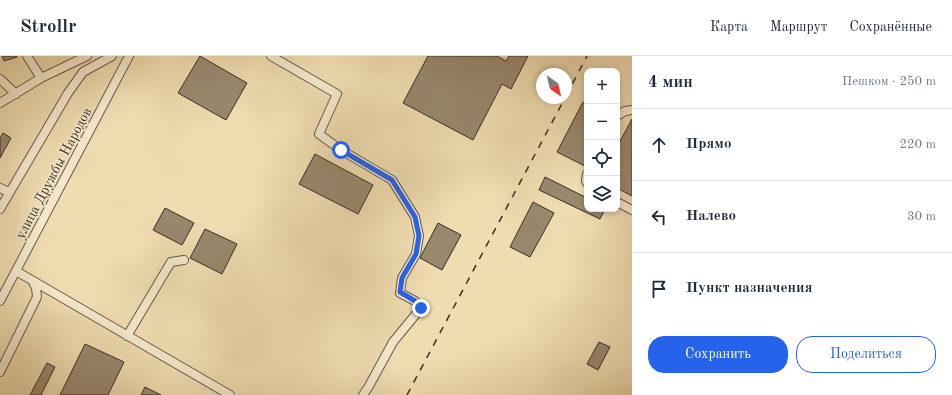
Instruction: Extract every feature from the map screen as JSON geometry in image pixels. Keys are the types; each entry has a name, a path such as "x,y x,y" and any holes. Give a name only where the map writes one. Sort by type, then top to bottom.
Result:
{"street":[{"path":"27,56 41,78"},
{"path":"0,103 41,78 87,56"},
{"name":"улица Дружбы Народов","path":"0,209 68,93 83,72 112,56"},
{"name":"улица Дружбы Народов","path":"0,301 129,56"},
{"path":"271,56 337,94 319,134 347,154 392,180 415,217 419,236 416,254 402,278 400,292 415,301 421,308 393,342 363,395"},
{"path":"0,79 16,94"},
{"path":"620,114 625,111 632,110"},
{"path":"0,188 9,192"},
{"path":"620,204 632,210"},
{"path":"127,336 171,262 184,260"},
{"path":"16,271 230,395"},
{"path":"0,372 37,297 36,288 33,282"}],"building":[{"path":"2,56 17,56 17,57 4,61"},
{"path":"200,56 247,83 226,120 178,93"},
{"path":"428,56 497,56 506,61 509,56 528,56 511,89 502,84 473,140 403,103"},
{"path":"583,102 584,102 584,166 557,152"},
{"path":"632,119 632,196 620,190 620,141"},
{"path":"3,133 11,138 0,158 0,138"},
{"path":"315,154 373,185 358,214 299,184"},
{"path":"545,177 584,196 584,211 539,190"},
{"path":"533,202 554,213 530,257 510,247"},
{"path":"165,208 194,223 182,245 153,230"},
{"path":"585,212 604,212 600,219"},
{"path":"438,223 461,235 442,270 420,258"},
{"path":"205,229 237,244 222,274 190,258"},
{"path":"599,342 610,347 598,370 587,364"},
{"path":"85,344 124,362 108,395 60,395"},
{"path":"47,363 55,367 41,395 30,395"},
{"path":"145,387 161,395 141,395"}],"railway":[{"path":"572,85 587,56"},
{"path":"407,395 562,104"}],"route":[{"path":"341,150 392,180 415,217 419,236 416,254 402,278 400,292 415,301 421,308"}]}
